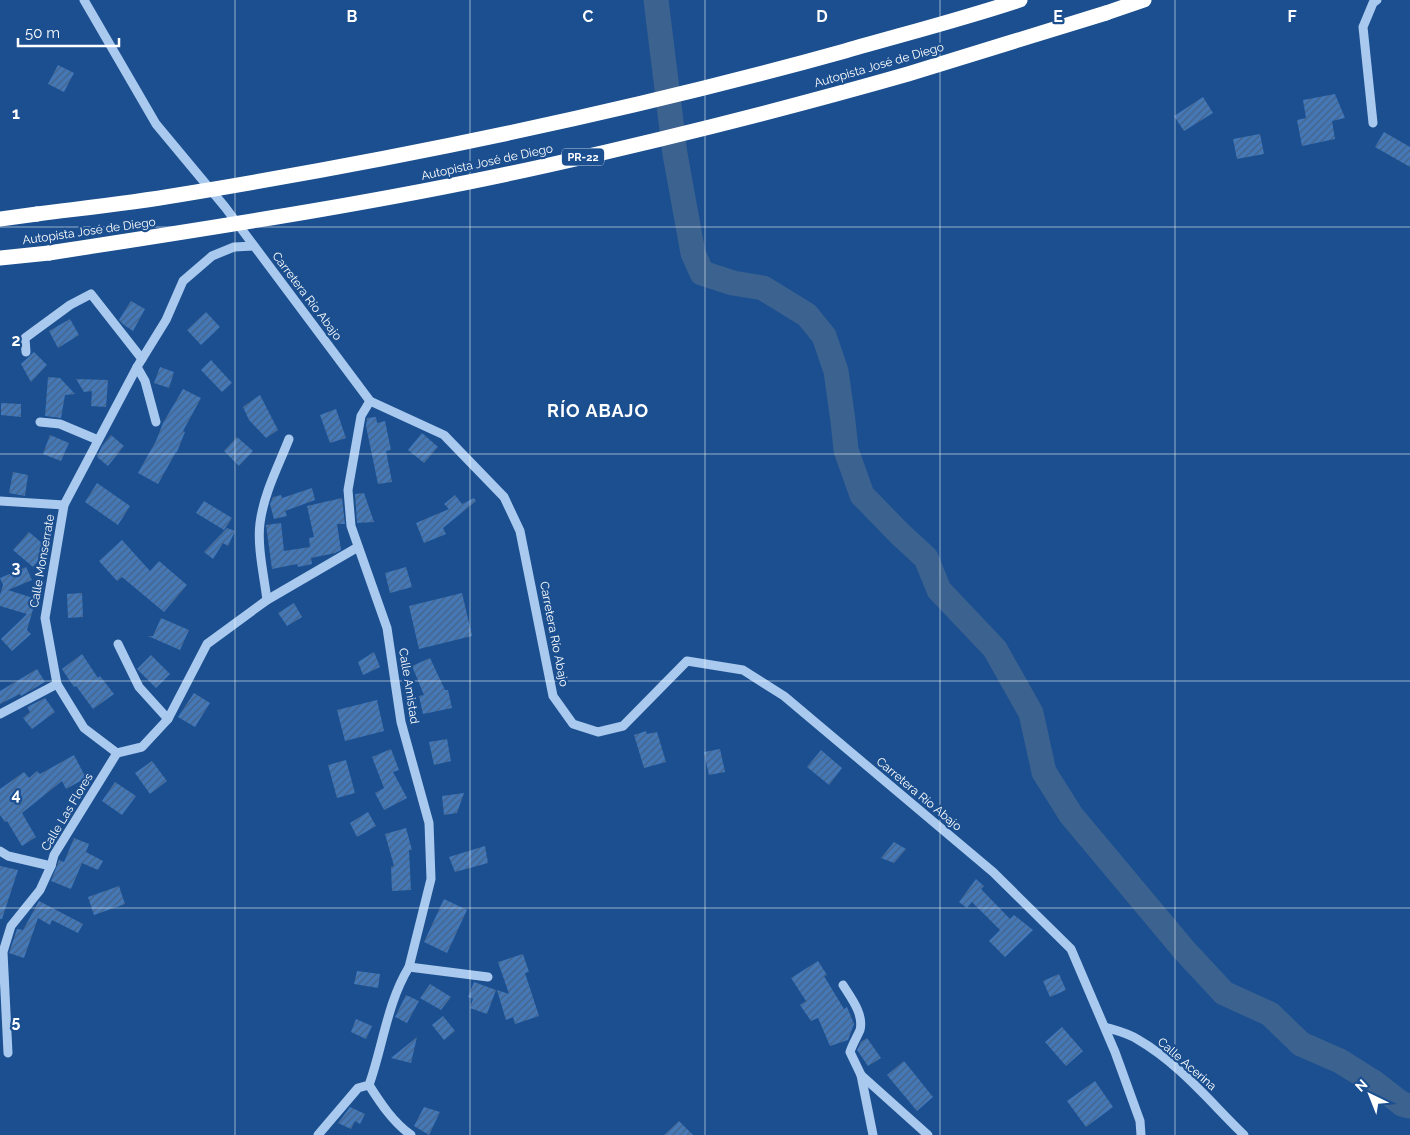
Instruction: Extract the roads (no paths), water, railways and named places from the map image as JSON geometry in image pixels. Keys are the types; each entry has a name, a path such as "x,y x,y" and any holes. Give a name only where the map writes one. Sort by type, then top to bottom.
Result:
{"highway":[{"name":"Autopista José de Diego","path":"0,219 176,196 319,172 468,143 661,99 778,69 1020,0"},
{"name":"Autopista José de Diego","path":"0,258 49,253 310,212 546,166 649,142 842,92 1144,0"}],"street":[{"name":"Carretera Río Abajo","path":"84,0 156,124 225,207 370,401 444,435 504,497 520,531 553,696 573,724 598,732 623,726 687,661 743,670 784,696 986,866 1071,949 1105,1027 1140,1121 1141,1135"},
{"path":"1373,123 1364,27 1373,3 1376,0"},
{"name":"Calle Monserrate","path":"117,753 84,728 56,684 45,618 64,505 140,363 166,320 183,281 212,256 234,247 254,246"},
{"path":"26,352 25,338 70,305 91,294 140,363 156,422"},
{"name":"Calle Amistad","path":"369,1085 378,1059 384,1027 402,978 410,967 432,879 429,823 401,722 387,628 351,526 348,490 361,416 370,401"},
{"path":"40,422 60,424 98,440"},
{"path":"267,600 261,558 260,525 266,496 289,439"},
{"path":"0,501 64,505"},
{"path":"117,753 142,747 168,719 207,644 267,600 358,547"},
{"path":"118,644 139,687 168,719"},
{"path":"0,714 56,684"},
{"name":"Calle Las Flores","path":"8,1054 3,952 11,926 40,890 54,855 117,753"},
{"path":"0,851 8,856 51,866"},
{"path":"410,967 488,977"},
{"path":"843,985 857,1008 860,1018 860,1029 850,1052 861,1075 873,1135"},
{"name":"Calle Acerina","path":"1105,1027 1136,1038 1156,1052 1184,1075 1244,1135"},
{"path":"861,1075 928,1135"},
{"path":"318,1135 358,1088 369,1085 379,1102 399,1127 411,1135"}],"waterway":[{"path":"656,0 675,154 693,253 702,273 733,283 763,288 807,315 824,336 836,371 846,450 862,495 926,558 939,590 995,649 1031,713 1044,772 1071,815 1184,950 1224,993 1270,1014 1301,1044 1340,1061 1375,1083 1402,1104 1410,1106"}],"district":[{"name":"RÍO ABAJO","path":"598,411"}]}
